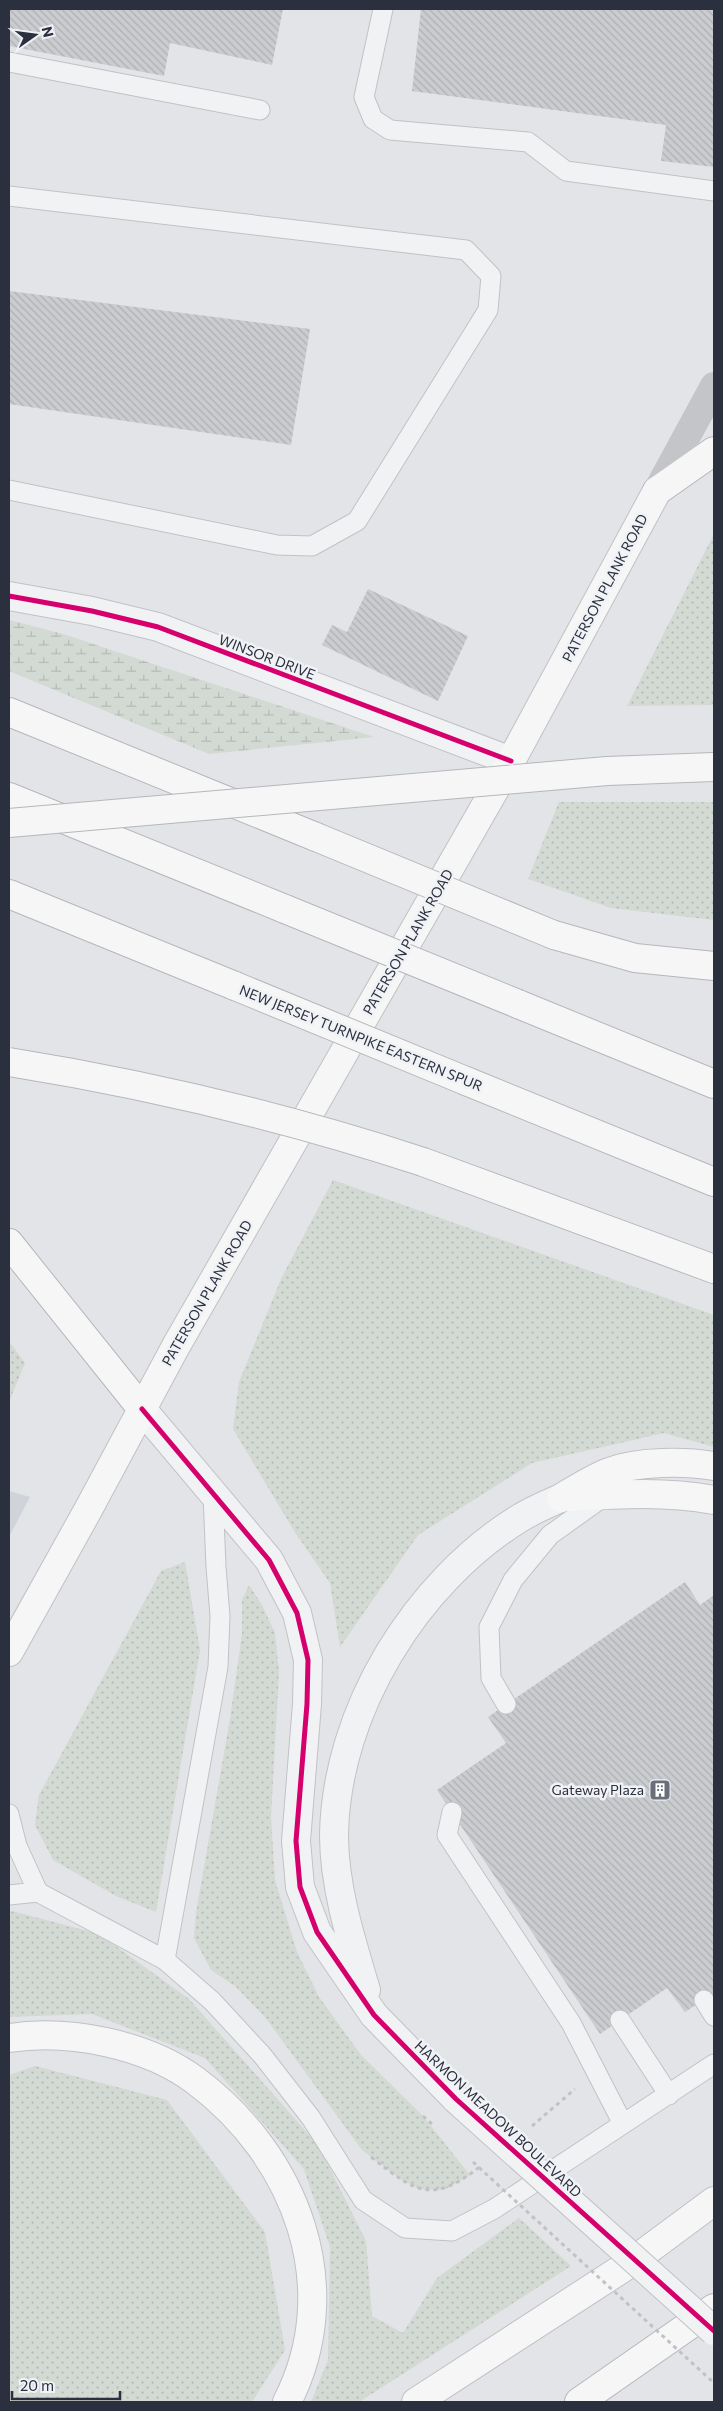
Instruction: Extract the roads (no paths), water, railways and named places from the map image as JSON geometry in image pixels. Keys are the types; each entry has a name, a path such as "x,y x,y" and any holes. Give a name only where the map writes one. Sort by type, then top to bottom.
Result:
{"main road":[{"name":"PATERSON PLANK ROAD","path":"9,1652 142,1409 511,761 714,386"},
{"path":"657,491 714,451"},
{"path":"9,712 554,935 635,958 714,966"},
{"path":"9,823 607,771 714,767"},
{"path":"9,797 714,1084"},
{"name":"NEW JERSEY TURNPIKE EASTERN SPUR","path":"9,894 714,1182"},
{"path":"9,1062 78,1073 250,1110 332,1132 423,1162 714,1269"},
{"path":"9,1243 142,1409"},
{"path":"561,1498 610,1472 645,1465 691,1463 714,1466"},
{"path":"561,1498 658,1494 687,1495 714,1500"},
{"path":"9,2038 40,2035 83,2038 119,2046 158,2060 195,2080 224,2104 256,2139 278,2171 294,2206 307,2244 312,2283 312,2319 306,2355 287,2402"},
{"path":"416,2402 629,2264 714,2202"},
{"path":"579,2402 714,2308"}],"street":[{"name":"WINSOR DRIVE","path":"9,596 92,611 158,627 511,761"},
{"name":"HARMON MEADOW BOULEVARD","path":"142,1409 269,1560 297,1613 308,1660 307,1704 296,1841 300,1887 317,1932 374,2015 456,2099 714,2332"},
{"path":"374,2015 352,1944 337,1878 334,1836 336,1800 341,1773 352,1734 380,1667 406,1628 442,1584 474,1552 520,1517 561,1498"}],"lane":[{"path":"384,9 364,97 374,119 390,130 528,142 566,171 714,191"},
{"path":"9,62 260,110"},
{"path":"9,196 466,250 490,276 488,310 356,522 312,546 277,546 9,490"},
{"path":"165,1960 218,1667 220,1616 213,1494"},
{"path":"506,1704 491,1678 489,1627 513,1580 550,1535 607,1495"},
{"path":"452,1812 447,1835 571,2023 624,2124"},
{"path":"9,1814 17,1846 38,1892"},
{"path":"9,1895 38,1892 165,1960 212,2001 262,2055 311,2118 363,2200 405,2228 452,2231 494,2209 714,2064"},
{"path":"704,2000 714,2016"},
{"path":"620,2020 669,2095"}],"place":[{"name":"Gateway Plaza","path":"660,1790"}]}
